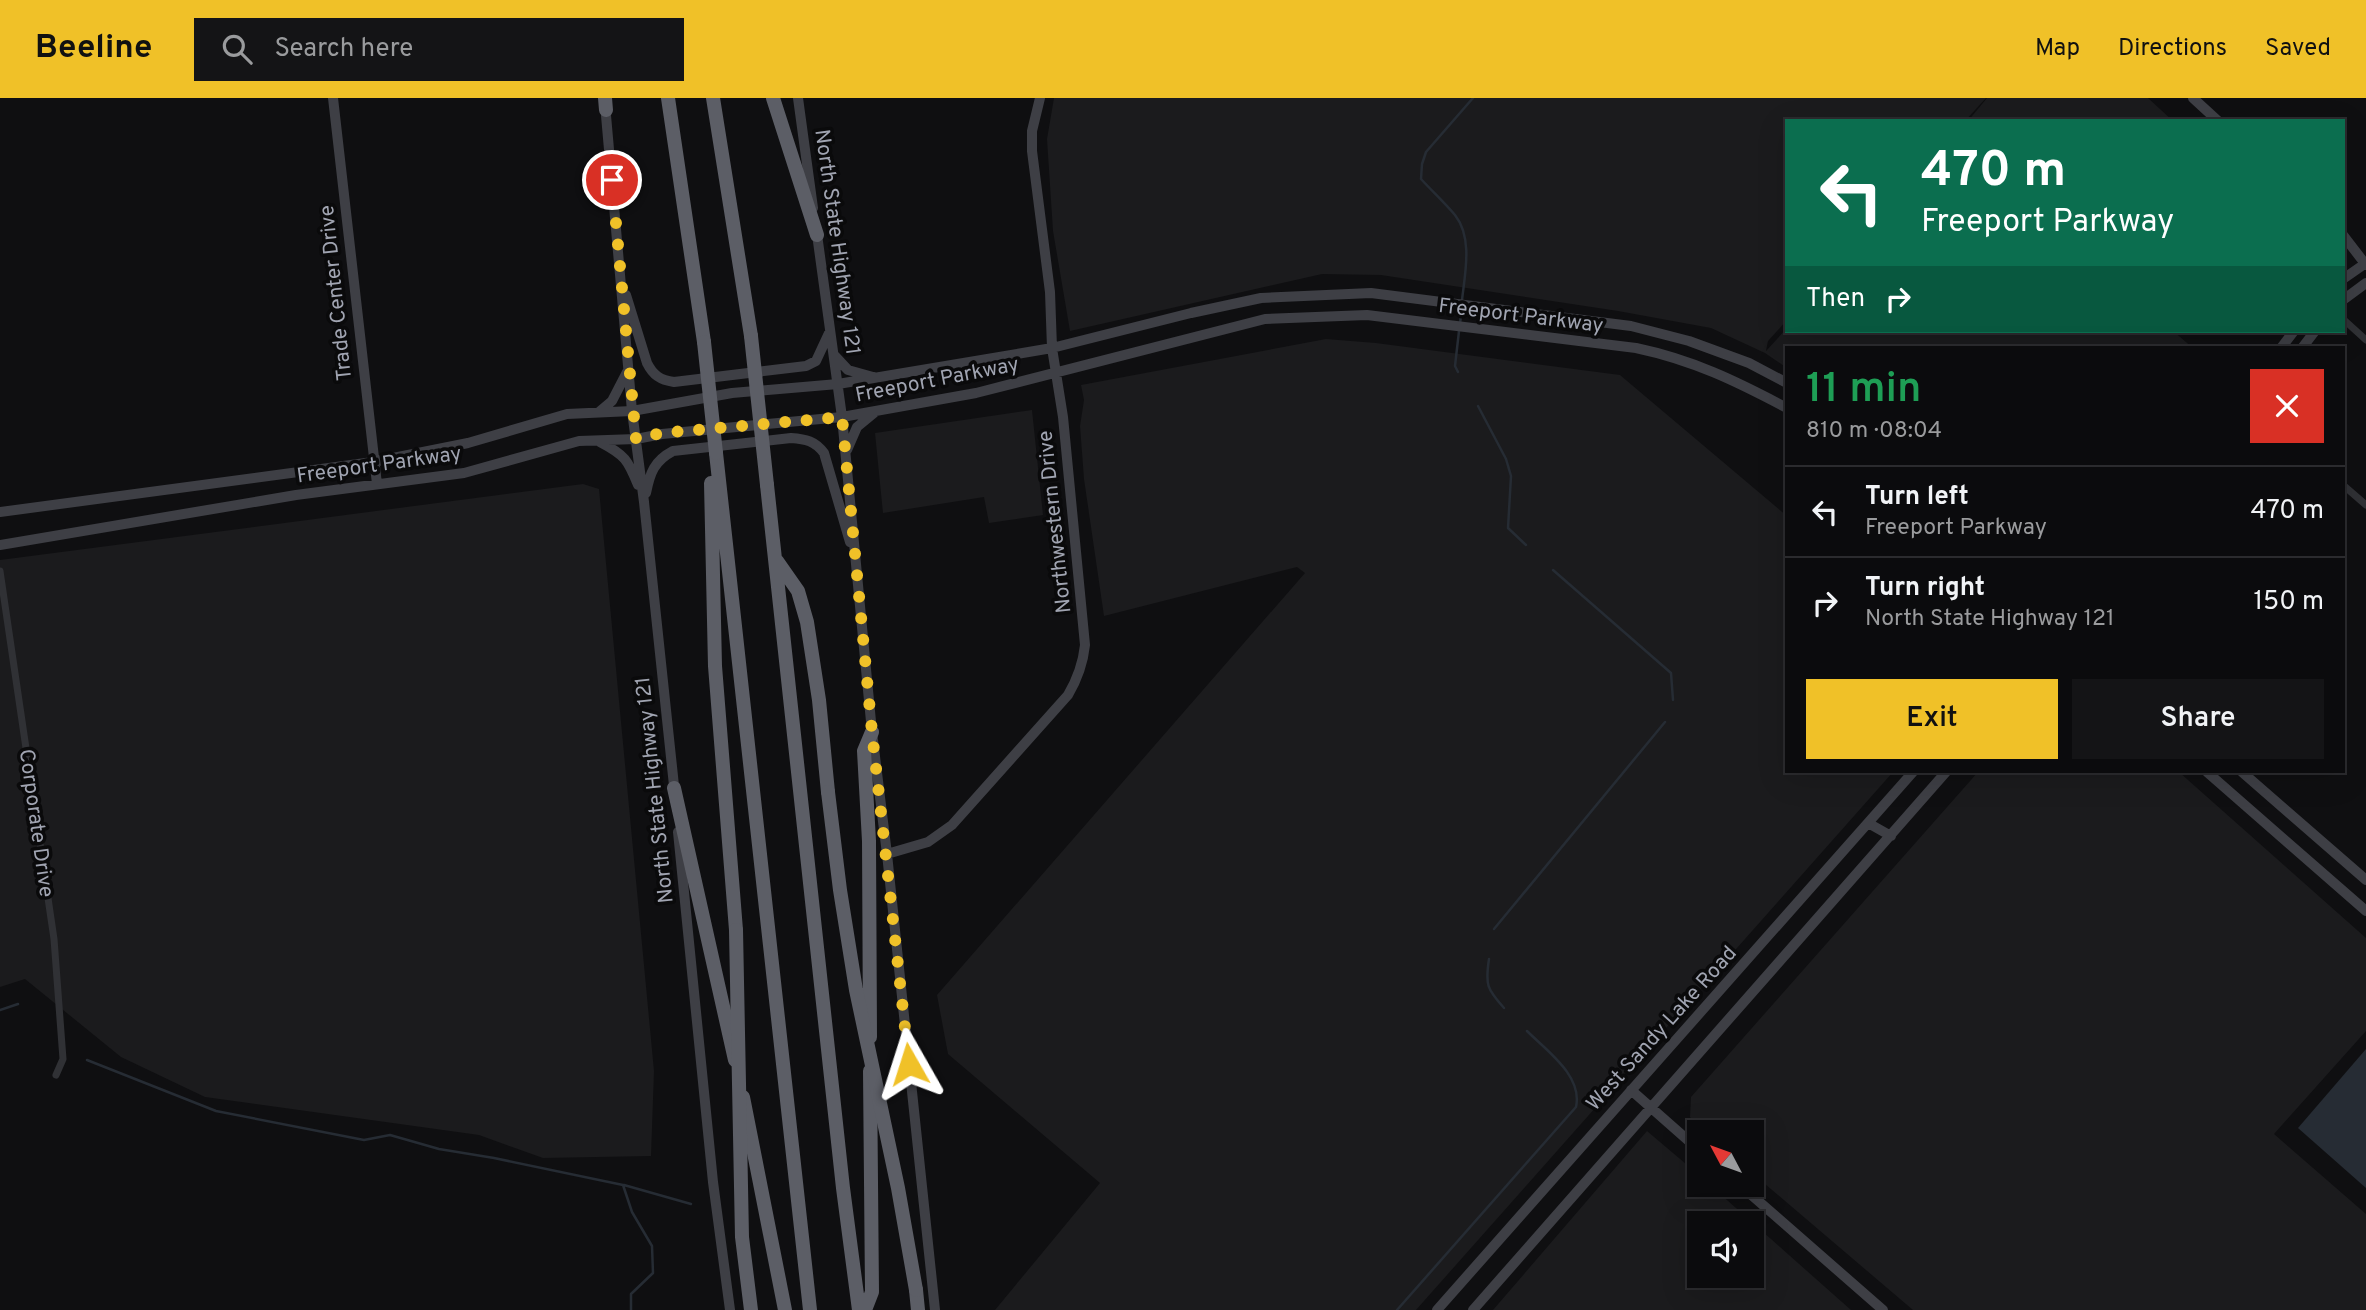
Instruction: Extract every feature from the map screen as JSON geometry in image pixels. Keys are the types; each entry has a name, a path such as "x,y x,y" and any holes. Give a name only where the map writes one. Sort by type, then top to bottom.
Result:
{"highway":[{"path":"668,98 704,342 810,1310"},
{"path":"713,98 751,336 859,1310"},
{"path":"773,98 817,235"},
{"path":"717,459 711,478 715,666 736,930 743,1237 751,1310"},
{"path":"775,559 798,591 807,622 819,700 840,890 856,990 898,1188 918,1310"},
{"path":"865,1310 872,1292 869,841 864,751 872,732"},
{"path":"674,788 753,1142 785,1310"}],"main road":[{"name":"Trade Center Drive","path":"332,98 377,484"},
{"name":"North State Highway 121","path":"798,98 842,417 872,732 935,1310"},
{"name":"Northwestern Drive","path":"887,854 928,842 952,825 1068,695 1078,677 1085,645 1063,417 1052,348 1050,292 1032,151 1032,131 1040,98"},
{"path":"2193,98 2216,119"},
{"name":"North State Highway 121","path":"605,102 632,411 644,502 713,1182 730,1310"},
{"path":"2345,238 2366,264 2345,278"},
{"path":"620,272 647,363 652,373 663,380 674,382 806,366 816,361 831,330"},
{"path":"2345,299 2366,283"},
{"name":"Freeport Parkway","path":"0,512 373,463 468,443 567,414 632,411 732,393 876,378 1052,348 1191,313 1261,299 1371,293 1631,326 1689,341 1749,363 1785,382"},
{"name":"Freeport Parkway","path":"0,545 296,495 464,473 579,441 636,439 662,433 842,417 976,393 1265,319 1367,315 1636,348 1675,356 1738,382 1785,407"},
{"path":"834,355 848,370 876,378"},
{"path":"599,412 612,401 628,370"},
{"path":"846,453 857,427 877,410"},
{"path":"644,502 654,465 673,451 804,439 813,442 824,453 858,568"},
{"path":"598,440 628,459 644,502"},
{"name":"West Sandy Lake Road","path":"1437,1310 1912,773"},
{"path":"1473,1310 1945,773"},
{"path":"2208,773 2366,911"},
{"path":"2243,773 2366,880"},
{"path":"1868,822 1891,836"},
{"path":"2289,843 2304,826"},
{"path":"1631,1090 1687,1139"},
{"path":"1754,1197 1883,1310"}],"street":[{"path":"2345,321 2366,340"},
{"path":"2345,487 2366,505"},
{"name":"Corporate Drive","path":"0,570 54,939 63,1059 56,1075"}],"shaded area":[{"path":"1054,98 1986,98 1967,119 1785,119 1785,322 1768,341 1766,351 1785,330 1785,333 2175,333 2191,346 1785,346 1785,367 1765,353 1711,328 1381,275 1322,274 1070,331 1053,231 1047,139"},
{"path":"1987,98 2148,98 2171,119 1970,119"},
{"path":"1326,339 1376,343 1620,375 1785,514 1785,773 1892,773 1416,1310 995,1310 1100,1183 948,1054 937,995 1305,573 1297,567 1104,616 1084,479 1080,426 1084,400 1081,385"},
{"path":"1032,410 1043,515 989,523 984,497 883,513 875,433"},
{"path":"583,484 599,489 654,1071 651,1156 543,1158 479,1135 205,1097 121,1057 25,979 0,987 0,560"},
{"path":"1977,773 2180,773 2366,938 2366,1031 2274,1134 2366,1214 2366,1310 1913,1310 1764,1183 1764,1120 1693,1120 1690,1117 1691,1097"},
{"path":"2366,1049 2366,1188 2298,1128"},
{"path":"1647,1131 1687,1165 1687,1197 1724,1197 1739,1211 1687,1211 1687,1288 1764,1288 1764,1233 1851,1310 1493,1310"}],"waterway":[{"path":"1462,300 1466,245 1461,224 1421,179 1426,152 1473,98"},
{"path":"1460,324 1462,306"},
{"path":"1458,372 1455,366 1459,331"},
{"path":"1478,406 1506,459 1511,476 1508,528 1526,545"},
{"path":"1553,570 1671,673 1673,700"},
{"path":"1494,929 1665,722"},
{"path":"1489,959 1489,986 1504,1008"},
{"path":"0,1010 18,1004"},
{"path":"1397,1310 1576,1107 1577,1096 1569,1075 1527,1031"},
{"path":"87,1060 216,1111 364,1140 390,1135 439,1149 623,1185 632,1212 652,1246 653,1273 631,1294 631,1310"},
{"path":"624,1185 691,1204"}],"route":[{"path":"612,180 636,439 662,433 842,417 872,732 909,1064"}]}
